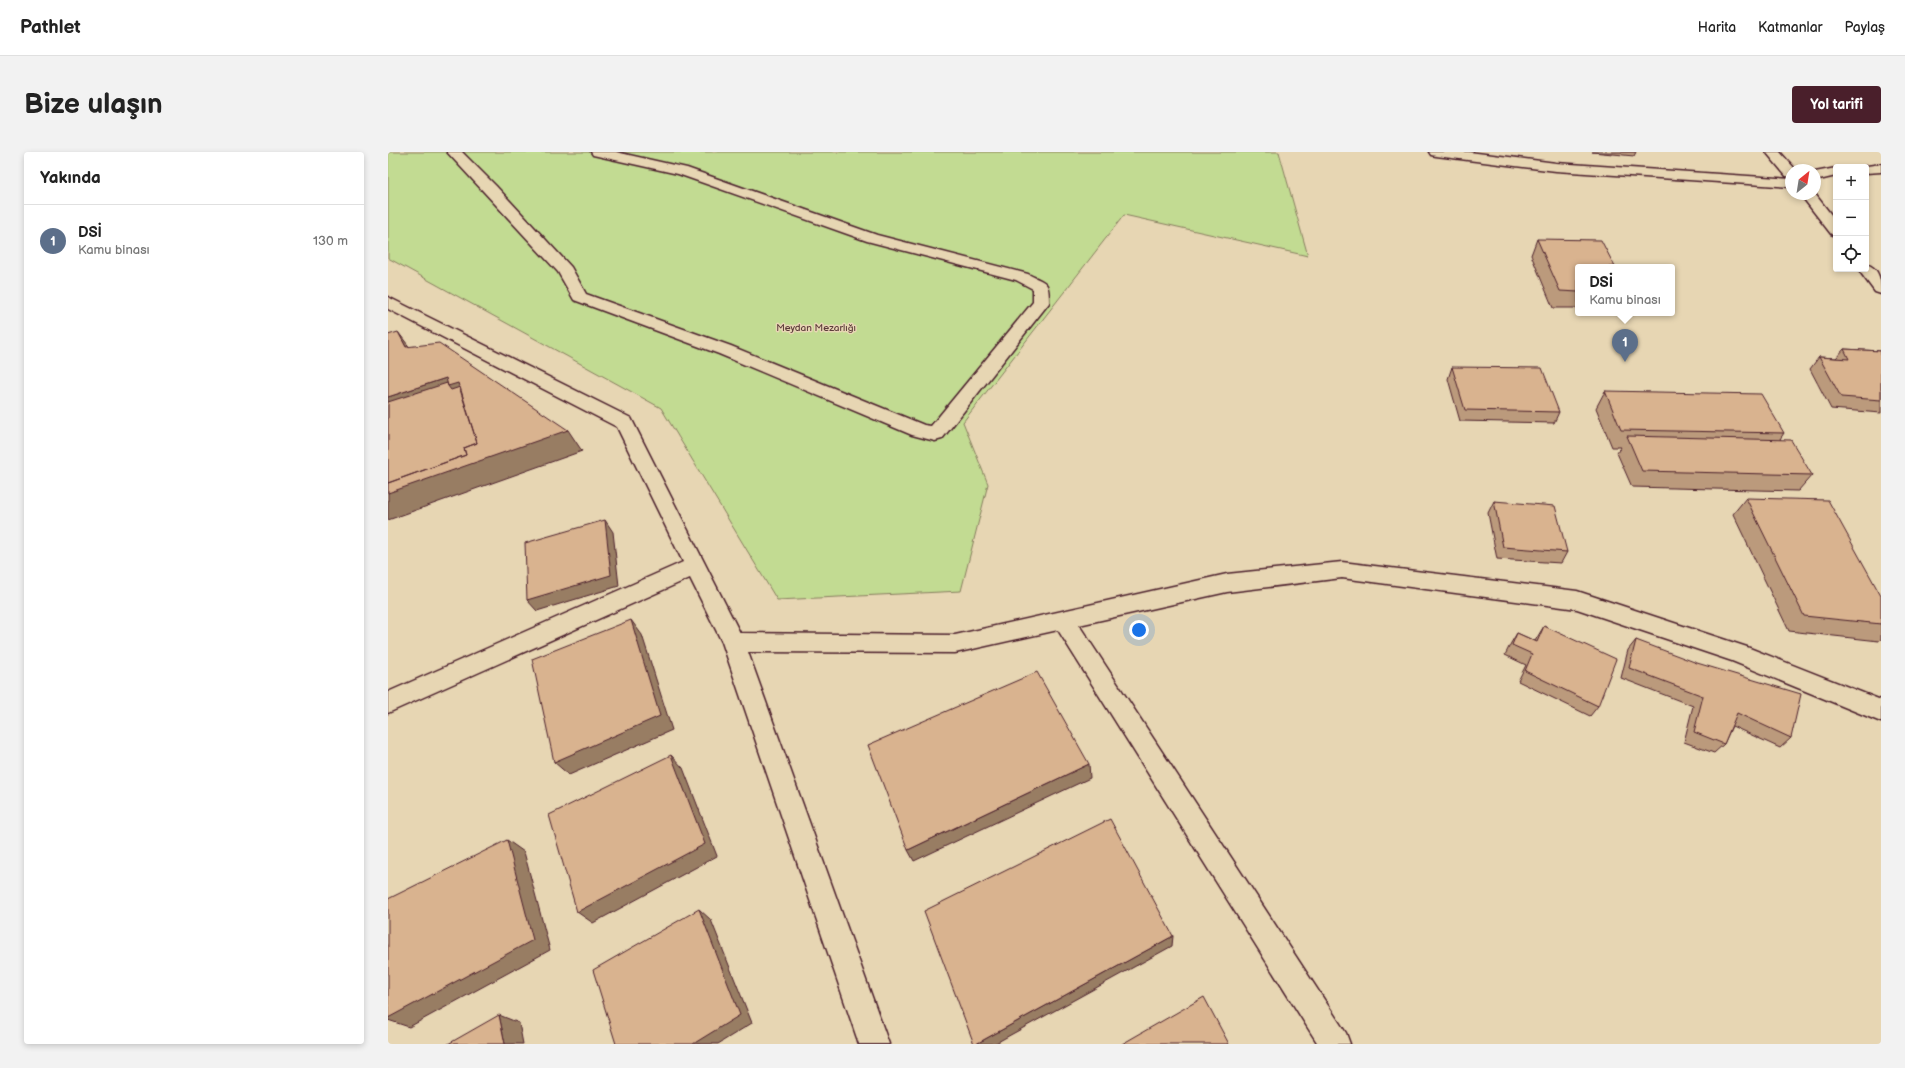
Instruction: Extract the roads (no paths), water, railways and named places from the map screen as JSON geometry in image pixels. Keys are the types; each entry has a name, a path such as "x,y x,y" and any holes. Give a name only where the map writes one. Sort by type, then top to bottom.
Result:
{"street":[{"path":"454,152 491,189 565,270 580,297 725,350 919,430 935,434 1041,303 1041,287 1022,277 872,238 682,171 598,152"},
{"path":"1436,152 1556,167 1785,183"},
{"path":"1773,152 1785,166"},
{"path":"1869,170 1881,168"},
{"path":"1821,175 1833,173"},
{"path":"1812,200 1833,227"},
{"path":"1868,272 1880,286"},
{"path":"388,302 624,423 733,642 874,1044"},
{"path":"388,703 695,566"},
{"path":"733,642 955,644 1227,584 1342,570 1577,600 1739,654 1881,711"},
{"path":"1064,620 1335,1044"}],"place":[{"name":"DSİ","path":"1625,362"}],"park label":[{"name":"Meydan Mezarlığı","path":"816,327"}]}
